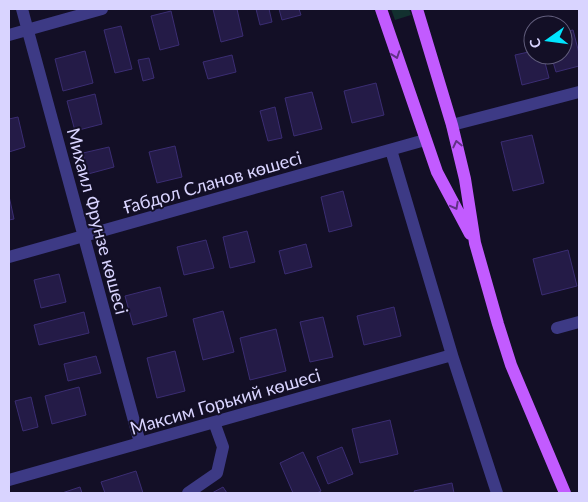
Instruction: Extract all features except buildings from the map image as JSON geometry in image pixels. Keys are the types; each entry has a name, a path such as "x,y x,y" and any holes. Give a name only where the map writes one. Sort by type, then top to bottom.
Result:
{"main road":[{"path":"381,9 437,172 475,243"},
{"path":"417,9 452,125 465,179 475,243 511,365 564,493"}],"street":[{"name":"Михаил Фрунзе көшесі","path":"22,9 140,443"},
{"path":"9,35 102,9"},
{"path":"452,125 579,92"},
{"name":"Ғабдол Сланов көшесі","path":"9,257 425,140"},
{"path":"391,150 452,355 497,493"},
{"path":"557,328 579,322"},
{"name":"Максим Горький көшесі","path":"9,480 452,355"},
{"path":"188,493 217,473 223,447 214,422"}],"green space":[{"path":"391,9 409,9 411,15 395,20"}]}
